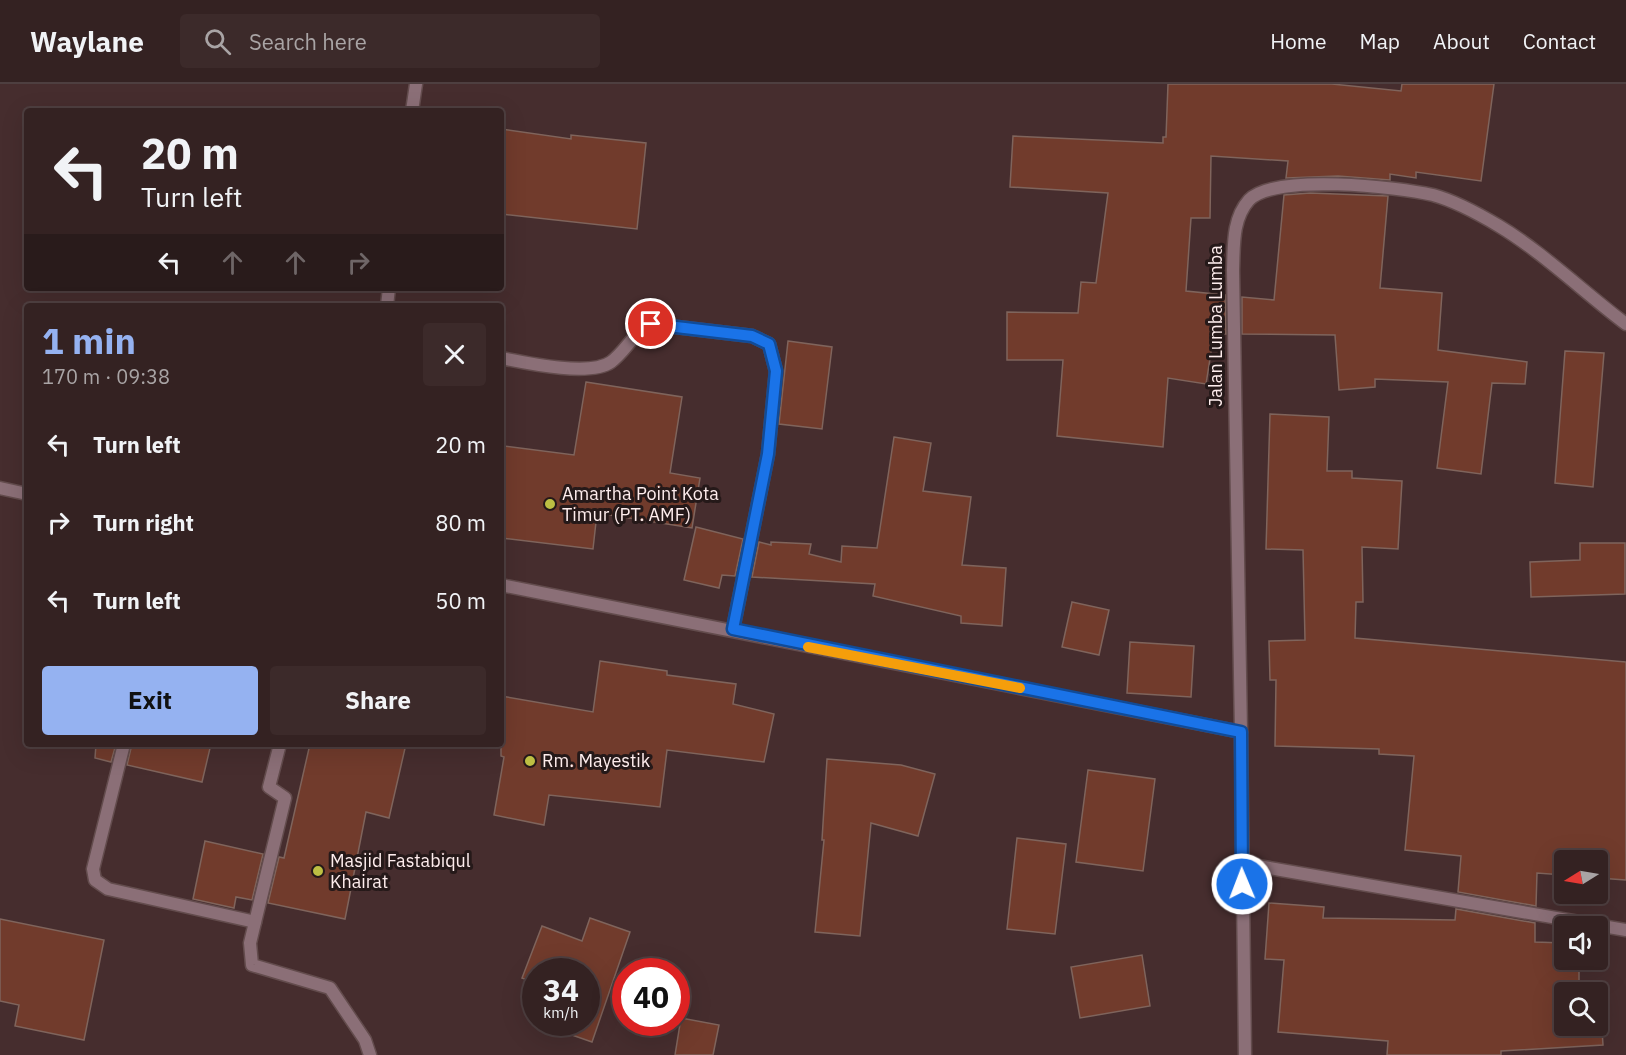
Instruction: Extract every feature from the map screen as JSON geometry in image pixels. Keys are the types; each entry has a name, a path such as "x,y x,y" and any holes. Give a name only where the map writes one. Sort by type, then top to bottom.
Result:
{"street":[{"path":"412,108 416,84"},
{"name":"Jalan Lumba Lumba","path":"1245,1055 1234,425 1234,234 1238,220 1251,199 1266,191 1298,184 1403,189 1436,196 1501,227 1626,324"},
{"path":"504,359 544,366 597,368 613,361 640,329 651,324 752,336 769,344 776,371 768,454 733,629"},
{"path":"0,488 24,493"},
{"path":"504,586 733,629 1241,732"},
{"path":"123,747 93,869 95,880 108,889 255,922"},
{"path":"279,747 269,787 285,798 250,944 252,965 330,988 365,1040 369,1055"},
{"path":"1241,863 1626,930"}],"building":[{"path":"1168,84 1332,84 1401,91 1402,84 1494,84 1481,181 1416,172 1416,178 1390,174 1390,180 1338,176 1286,178 1288,161 1211,156 1210,218 1191,218 1186,291 1225,295 1226,334 1214,334 1206,384 1168,378 1163,447 1057,436 1063,360 1007,360 1007,312 1078,313 1081,282 1096,283 1108,193 1010,187 1013,136 1163,143 1163,137 1166,137"},
{"path":"504,129 571,139 571,135 646,143 637,229 504,214"},
{"path":"1310,193 1388,196 1380,288 1442,293 1438,350 1527,362 1525,384 1492,383 1481,474 1437,468 1448,382 1375,379 1375,387 1339,390 1335,335 1242,334 1242,297 1274,300 1284,195"},
{"path":"788,341 832,347 822,429 779,424"},
{"path":"1565,351 1604,353 1593,487 1555,483"},
{"path":"586,382 682,397 670,473 700,478 692,528 597,513 593,549 504,538 504,446 574,455"},
{"path":"1270,414 1329,417 1327,471 1352,471 1352,478 1402,481 1398,549 1362,547 1363,602 1356,602 1355,638 1626,662 1626,880 1608,879 1608,850 1554,850 1554,874 1537,873 1536,906 1458,892 1461,856 1405,850 1414,756 1379,754 1379,749 1275,746 1276,680 1270,680 1269,641 1305,640 1303,550 1266,549"},
{"path":"894,437 931,443 923,491 971,497 962,565 1006,568 1002,626 961,623 961,616 873,596 875,584 752,577 759,542 771,545 771,542 811,544 809,554 841,562 842,546 877,548"},
{"path":"696,527 743,539 735,576 722,575 719,588 684,580"},
{"path":"1580,543 1625,543 1625,594 1531,597 1530,562 1580,560"},
{"path":"1072,602 1109,610 1099,655 1062,647"},
{"path":"1130,642 1194,646 1191,697 1127,693"},
{"path":"600,661 667,671 667,675 736,684 733,704 774,714 764,762 667,750 660,807 549,795 544,825 494,815 504,757 501,756 501,747 504,747 504,697 593,712"},
{"path":"96,747 115,747 111,762 95,758"},
{"path":"131,747 210,747 202,782 127,765"},
{"path":"309,747 405,747 389,818 366,812 345,919 268,903 279,857 284,858"},
{"path":"827,759 901,765 935,774 918,836 871,823 860,936 815,932 824,840 822,840"},
{"path":"1088,770 1155,779 1143,871 1076,862"},
{"path":"1017,838 1066,844 1055,934 1007,929"},
{"path":"205,841 263,854 252,900 236,897 234,908 193,899"},
{"path":"1269,903 1324,907 1323,918 1455,920 1456,909 1535,923 1535,942 1554,943 1554,970 1579,970 1579,982 1554,982 1554,1036 1602,1036 1603,1045 1501,1051 1501,1055 1387,1055 1388,1041 1278,1032 1284,960 1265,959"},
{"path":"590,918 630,932 621,958 612,958 612,984 600,1019 600,958 530,958 542,926 582,941"},
{"path":"0,919 104,940 84,1040 15,1026 19,1005 0,1001"},
{"path":"1142,955 1150,1006 1080,1018 1071,967"},
{"path":"690,1020 719,1025 713,1055 675,1055 678,1036 690,1036"},
{"path":"575,1036 594,1036 592,1042"}],"slow traffic":[{"path":"808,647 1020,688"}],"place":[{"name":"Amartha Point Kota Timur (PT. AMF)","path":"550,504"},
{"name":"Rm. Mayestik","path":"530,761"},
{"name":"Masjid Fastabiqul Khairat","path":"318,871"}],"route":[{"path":"651,324 752,336 769,344 776,371 768,454 733,629 803,646 1241,732 1242,884"}]}
